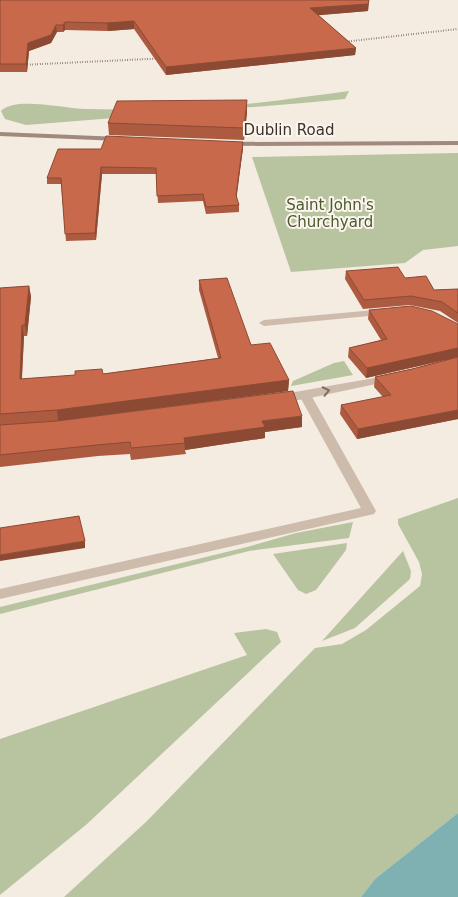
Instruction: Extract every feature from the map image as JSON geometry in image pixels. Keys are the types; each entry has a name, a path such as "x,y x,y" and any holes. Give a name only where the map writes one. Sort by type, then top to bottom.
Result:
{"main road":[{"path":"0,134 129,140"},
{"name":"Dublin Road","path":"214,143 458,143"}],"street":[{"path":"264,323 397,311"},
{"path":"262,401 305,396 404,375"},
{"path":"0,594 369,511 305,396"}],"green space":[{"path":"349,91 345,99 26,125 5,119 1,111 18,104 41,104 86,109 150,110 209,108"},
{"name":"Saint John's Churchyard","path":"458,153 458,246 423,250 405,263 291,272 252,157"},
{"path":"344,361 353,375 291,386 293,381 334,363"},
{"path":"458,498 458,813 375,879 361,897 64,897 147,821 315,648 342,644 366,630 420,586 422,574 419,562 398,524 398,519"},
{"path":"353,522 349,538 249,551 0,614 0,607 247,547 296,533"},
{"path":"347,543 346,550 316,590 306,594 298,590 273,554"},
{"path":"403,551 411,571 410,579 355,628 322,641"},
{"path":"266,629 277,632 281,642 87,824 0,895 0,739 247,655 234,633"}],"water":[{"path":"458,813 458,897 361,897 375,879"}],"building":[{"path":"0,0 369,0 368,4 310,8 356,48 166,67 134,21 107,23 65,22 63,25 56,25 51,35 28,43 26,64 0,64"},
{"path":"247,100 244,128 108,123 117,101"},
{"path":"106,136 243,142 236,195 239,205 206,207 203,194 157,196 156,168 101,167 95,233 65,234 61,178 47,178 58,149 101,149"},
{"path":"398,267 405,278 426,276 434,290 458,289 458,313 442,302 411,296 364,300 346,271"},
{"path":"227,278 251,345 270,343 289,380 57,410 0,414 0,288 29,286 25,325 22,325 20,379 75,375 75,371 102,369 103,374 221,358 199,280"},
{"path":"411,306 432,311 458,324 458,348 367,368 349,348 387,339 369,310"},
{"path":"458,357 458,410 358,429 341,405 391,395 375,377"},
{"path":"293,391 302,416 262,421 265,427 184,438 185,443 131,448 130,442 0,455 0,425 57,421"},
{"path":"79,516 85,541 0,555 0,528"}],"railway":[{"path":"334,43 458,29"},
{"path":"0,66 169,58"}]}
